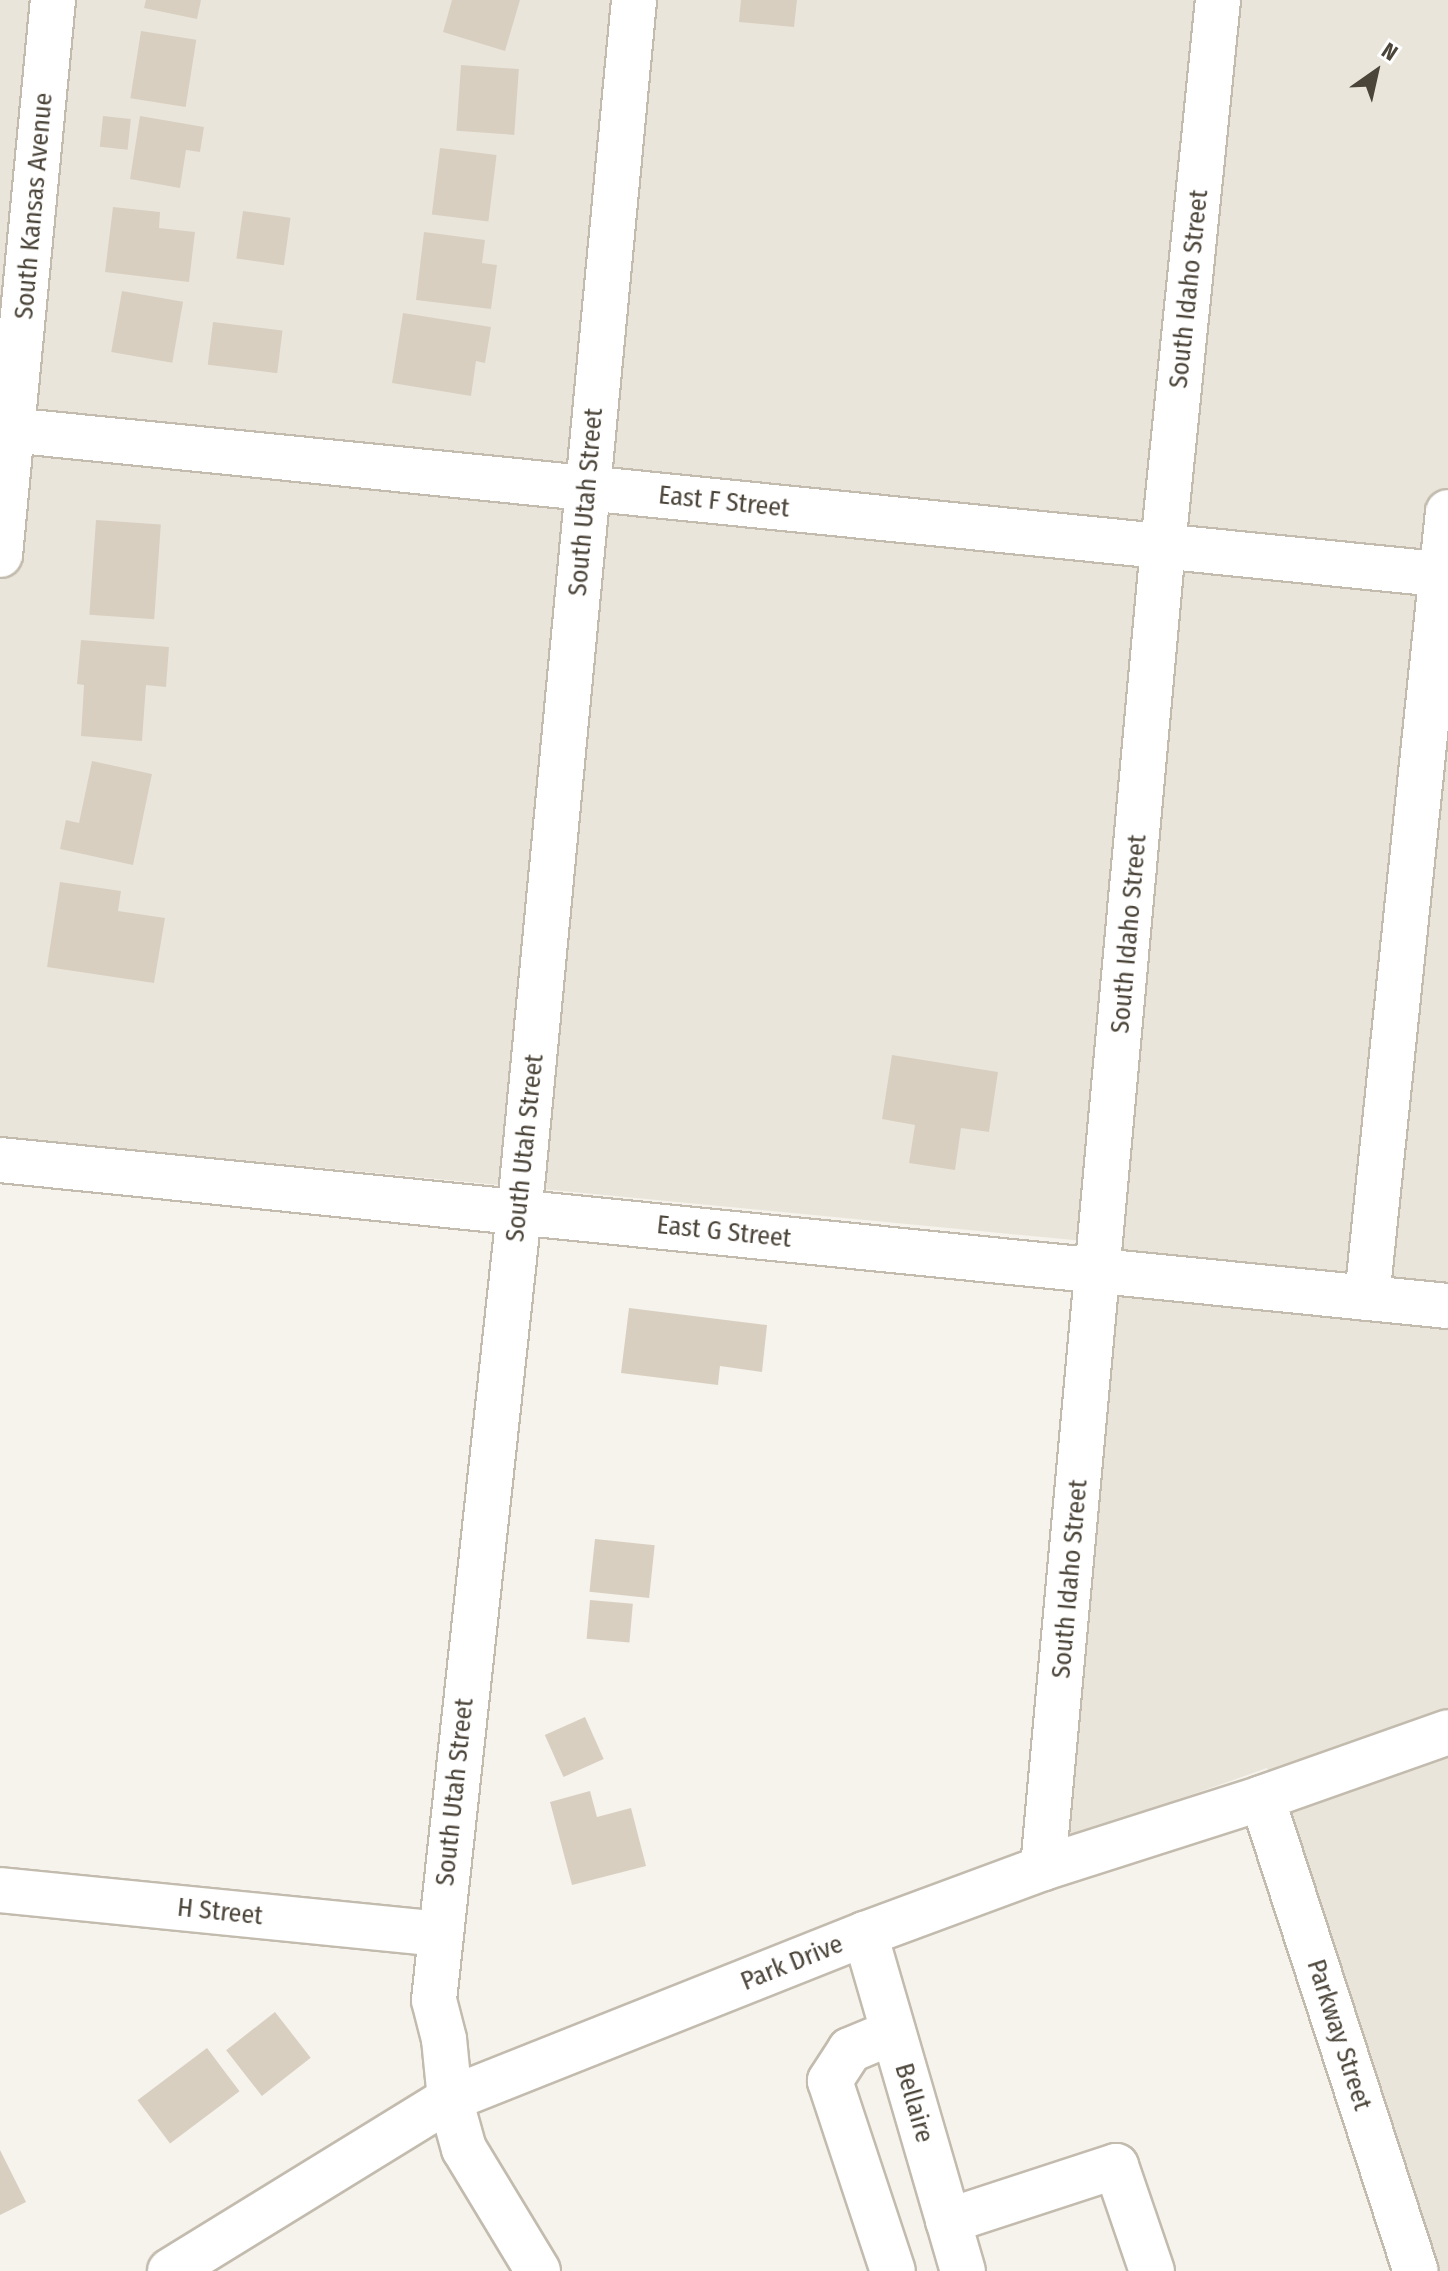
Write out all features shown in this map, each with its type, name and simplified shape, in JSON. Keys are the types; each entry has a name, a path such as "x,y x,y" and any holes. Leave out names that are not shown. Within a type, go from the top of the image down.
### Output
{"street":[{"name":"South Kansas Avenue","path":"0,555 7,430 53,0"},
{"name":"South Utah Street","path":"538,2271 464,2149 450,2099 444,2039 434,2000 519,1212 634,0"},
{"name":"South Idaho Street","path":"1043,1868 1163,546 1218,0"},
{"name":"East F Street","path":"7,430 1445,575"},
{"path":"1367,1298 1445,575 1448,512"},
{"name":"East G Street","path":"0,1160 1448,1306"},
{"name":"Park Drive","path":"170,2271 450,2099 865,1934 1043,1868 1262,1798 1448,1732"},
{"name":"Parkway Street","path":"1262,1798 1416,2271"},
{"name":"H Street","path":"0,1890 439,1934"},
{"name":"Bellaire","path":"865,1934 963,2271"},
{"path":"893,2032 850,2050 830,2081 893,2271"},
{"path":"948,2221 1116,2166 1152,2271"}],"shaded area":[{"path":"0,0 1448,0 1448,2271 1436,2271 1267,1768 1061,1841 1115,1244 0,1137"}],"building":[{"path":"146,0 201,0 197,19 144,8"},
{"path":"452,0 520,0 505,51 443,32"},
{"path":"741,0 797,0 794,27 739,22"},
{"path":"141,31 196,40 186,107 130,98"},
{"path":"461,65 519,69 514,135 456,131"},
{"path":"103,116 131,119 128,150 100,147"},
{"path":"140,116 204,127 200,152 186,150 180,188 130,179"},
{"path":"440,148 497,155 488,221 432,215"},
{"path":"113,207 160,212 159,228 195,232 189,282 105,272"},
{"path":"243,211 291,218 284,265 236,259"},
{"path":"424,232 485,240 482,263 497,265 491,309 416,300"},
{"path":"122,291 183,302 172,363 111,352"},
{"path":"403,313 491,327 485,363 476,361 471,396 392,383"},
{"path":"213,322 282,331 277,373 208,365"},
{"path":"96,520 161,525 154,619 89,615"},
{"path":"81,640 169,647 166,687 146,685 142,741 81,736 84,685 77,684"},
{"path":"92,761 152,774 133,865 60,849 66,820 79,823"},
{"path":"60,882 121,891 118,911 165,918 154,983 47,967"},
{"path":"892,1055 998,1072 989,1132 961,1128 955,1170 909,1163 915,1125 882,1119"},
{"path":"629,1308 767,1325 762,1372 720,1366 718,1385 621,1373"},
{"path":"595,1539 655,1545 649,1598 589,1592"},
{"path":"590,1600 633,1604 629,1643 587,1639"},
{"path":"585,1717 604,1759 564,1777 545,1735"},
{"path":"590,1791 597,1817 631,1808 646,1866 572,1885 550,1802"},
{"path":"275,2012 311,2058 262,2096 226,2050"},
{"path":"207,2048 239,2091 170,2143 138,2100"},
{"path":"0,2150 26,2202 0,2215"}]}
